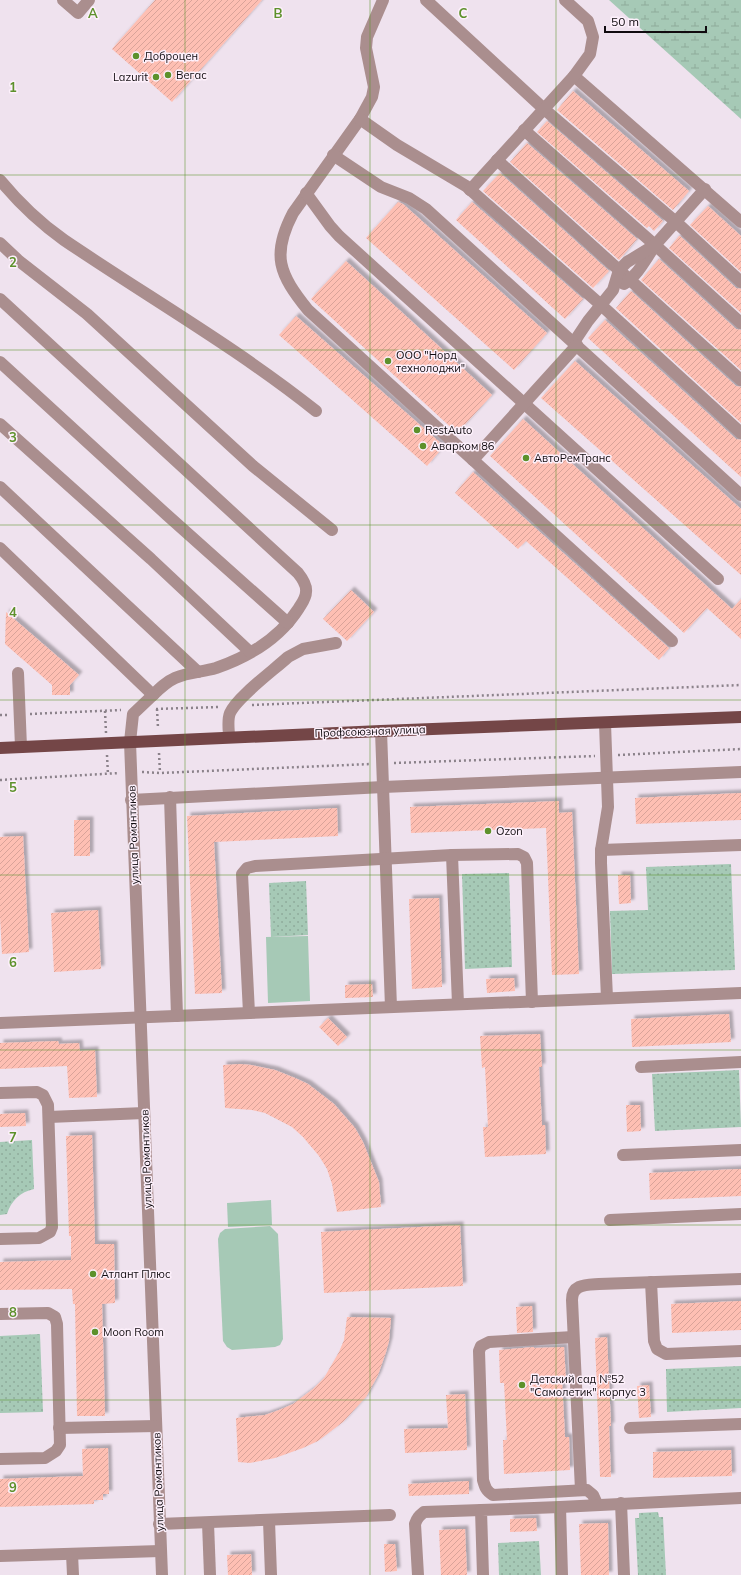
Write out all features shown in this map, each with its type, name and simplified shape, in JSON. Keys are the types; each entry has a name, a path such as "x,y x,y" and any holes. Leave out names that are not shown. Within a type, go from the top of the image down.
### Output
{"main road":[{"name":"Профсоюзная улица","path":"0,748 741,717"}],"street":[{"path":"63,0 78,13 89,0"},
{"path":"383,0 367,37 366,48 374,87 372,97 360,119 292,213 284,229 280,246 280,259 285,277 296,295 308,310 672,641"},
{"path":"426,0 544,109 676,222 741,282"},
{"path":"470,190 574,76 590,54 593,37 588,21 565,0"},
{"path":"574,76 741,222"},
{"path":"360,119 396,145 466,186 741,433"},
{"path":"524,130 741,323"},
{"path":"334,155 381,187 409,198 426,209 741,495"},
{"path":"497,160 741,380"},
{"path":"0,180 25,209 49,229 100,264 238,353 285,386 316,411"},
{"path":"473,460 524,404 575,344 600,305 613,290 630,280 639,271 655,245 705,189"},
{"path":"306,193 339,236 718,579"},
{"path":"0,243 19,261 87,314 253,466 332,530"},
{"path":"613,290 619,270 627,262 655,245"},
{"path":"0,299 298,572 305,585 306,592 304,600 275,637 264,645 230,662 215,668 174,678 166,683 136,710"},
{"path":"0,362 161,510 288,622"},
{"path":"0,424 151,559 250,652"},
{"path":"0,487 198,672"},
{"path":"0,548 153,694"},
{"path":"229,738 230,715 235,706 244,696 296,652 336,643"},
{"path":"18,673 21,747"},
{"name":"улица Романтиков","path":"136,710 132,718 130,742 131,800 141,1018 162,1575"},
{"path":"605,723 608,807 601,850 607,998"},
{"path":"381,731 391,1007"},
{"path":"131,800 383,787 607,779 741,772"},
{"path":"170,797 177,1016"},
{"path":"601,850 741,845"},
{"path":"249,1013 242,874 247,868 256,866 452,855 518,854 524,857 527,863 532,1002"},
{"path":"452,855 458,1004"},
{"path":"0,1023 741,993"},
{"path":"641,1066 741,1062"},
{"path":"0,1093 37,1092 43,1095 48,1104 52,1227 50,1232 39,1238 0,1239"},
{"path":"49,1117 144,1113"},
{"path":"623,1155 741,1150"},
{"path":"610,1220 741,1214"},
{"path":"581,1490 572,1293 577,1288 599,1284 741,1278"},
{"path":"651,1282 654,1341 657,1349 666,1354 741,1351"},
{"path":"0,1314 48,1313 55,1317 57,1324 60,1445 56,1452 45,1458 0,1459"},
{"path":"573,1337 488,1342 481,1346 479,1351 485,1487 488,1492 493,1495 581,1490 590,1492 597,1504"},
{"path":"630,1428 741,1424"},
{"path":"59,1428 156,1426"},
{"path":"418,1575 416,1519 424,1512 741,1498"},
{"path":"621,1503 624,1575"},
{"path":"560,1507 562,1575"},
{"path":"481,1510 483,1575"},
{"path":"159,1524 269,1521 390,1515"},
{"path":"269,1521 271,1575"},
{"path":"208,1523 210,1575"},
{"path":"0,1556 160,1551"},
{"path":"72,1554 73,1575"}],"path":[{"path":"0,715 741,685"}],"green space":[{"path":"609,0 741,0 741,119"},
{"path":"731,864 735,970 612,974 610,911 648,910 646,867"},
{"path":"509,873 512,967 465,969 462,874"},
{"path":"306,881 308,935 271,937 269,883"},
{"path":"308,936 310,1001 268,1003 266,937"},
{"path":"739,1070 741,1127 655,1131 652,1074"},
{"path":"32,1140 34,1189 20,1195 11,1205 7,1214 0,1215 0,1142"},
{"path":"271,1200 272,1225 228,1227 227,1203"},
{"path":"270,1226 278,1234 283,1339 280,1345 275,1347 232,1350 227,1347 223,1341 218,1239 220,1233 225,1229"},
{"path":"40,1334 43,1412 0,1413 0,1336"},
{"path":"741,1366 741,1408 667,1412 666,1369"},
{"path":"658,1512 659,1517 663,1517 666,1575 638,1575 635,1518 639,1518 639,1513"},
{"path":"539,1541 541,1575 499,1575 498,1543"}],"building":[{"name":"Вегас","path":"155,0 262,0 172,102 112,49"},
{"path":"573,91 689,191 673,210 557,110"},
{"path":"547,121 663,221 654,231 649,226 647,228 537,132"},
{"path":"527,143 637,239 619,260 510,162"},
{"path":"500,173 609,271 593,288 483,191"},
{"path":"398,202 403,204 547,333 514,370 366,238"},
{"path":"472,202 583,299 565,319 456,220"},
{"path":"708,206 741,236 741,272 690,225"},
{"path":"679,236 736,288 741,289 741,313 669,248"},
{"path":"659,259 736,329 741,330 741,370 641,280"},
{"path":"346,261 492,395 457,433 311,299"},
{"path":"631,291 736,386 741,387 741,423 616,308"},
{"path":"296,316 444,446 427,466 279,335"},
{"path":"605,320 736,439 741,440 741,477 588,338"},
{"path":"575,361 741,509 741,575 541,398"},
{"path":"523,419 732,609 741,599 741,639 707,608 684,633 490,456"},
{"path":"473,472 669,648 659,660 526,541 518,549 455,493"},
{"path":"351,590 374,612 347,641 323,619"},
{"path":"6,612 79,675 70,685 70,695 52,695 52,685 5,644"},
{"path":"741,793 741,820 636,824 635,798"},
{"path":"559,801 559,813 572,812 579,974 552,975 546,828 411,833 410,807"},
{"path":"337,808 338,836 214,842 222,993 195,994 187,816"},
{"path":"74,820 90,820 90,856 74,856"},
{"path":"23,836 29,952 2,954 0,917 0,837"},
{"path":"618,875 630,875 631,903 619,904"},
{"path":"439,898 442,987 412,989 409,899"},
{"path":"98,910 101,969 54,972 51,913"},
{"path":"514,978 515,991 487,993 486,979"},
{"path":"372,984 373,997 345,998 345,985"},
{"path":"729,1014 731,1042 632,1047 631,1019"},
{"path":"328,1018 347,1037 338,1046 319,1027"},
{"path":"540,1034 542,1067 539,1067 542,1125 545,1125 546,1154 485,1157 483,1127 488,1127 485,1067 482,1068 480,1036"},
{"path":"58,1041 59,1044 79,1043 80,1051 95,1050 97,1097 69,1098 67,1066 0,1069 0,1043"},
{"path":"240,1064 275,1070 295,1078 308,1084 334,1104 355,1128 363,1142 379,1182 381,1207 337,1212 332,1184 327,1169 319,1156 303,1137 292,1127 265,1113 252,1110 225,1108 223,1065"},
{"path":"626,1105 640,1105 641,1131 627,1132"},
{"path":"25,1113 26,1126 0,1127 0,1114"},
{"path":"92,1135 95,1244 114,1244 115,1303 102,1304 105,1416 77,1416 75,1304 73,1304 72,1289 0,1290 0,1262 71,1260 66,1136"},
{"path":"741,1169 741,1196 650,1200 649,1173"},
{"path":"460,1225 463,1286 324,1293 321,1232"},
{"path":"741,1301 741,1330 672,1333 671,1304"},
{"path":"532,1306 533,1332 517,1333 516,1307"},
{"path":"347,1317 391,1318 389,1341 386,1352 378,1375 366,1397 343,1422 318,1441 275,1458 250,1463 238,1462 236,1418 265,1415 279,1410 293,1404 313,1389 324,1378 339,1352 344,1340"},
{"path":"607,1337 611,1426 609,1426 611,1477 600,1477 595,1338"},
{"path":"534,1347 564,1347 566,1380 562,1380 565,1437 569,1437 570,1470 504,1474 503,1440 507,1440 504,1383 500,1383 499,1350"},
{"path":"649,1385 651,1417 639,1418 637,1386"},
{"path":"465,1394 467,1450 405,1453 404,1429 448,1428 446,1395"},
{"path":"108,1448 109,1494 103,1494 103,1500 94,1500 94,1504 0,1507 0,1479 83,1476 82,1449"},
{"path":"731,1450 732,1476 653,1478 653,1452"},
{"path":"469,1481 469,1494 409,1496 408,1484"},
{"path":"536,1518 537,1531 510,1532 510,1519"},
{"path":"608,1523 609,1575 581,1575 579,1524"},
{"path":"465,1529 467,1575 441,1575 439,1530"},
{"path":"384,1544 395,1544 397,1571 385,1572"},
{"path":"251,1554 252,1575 228,1575 227,1555"}],"place":[{"name":"Доброцен","path":"136,56"},
{"name":"Вегас","path":"168,75"},
{"name":"Lazurit","path":"156,77"},
{"name":"ООО \"Норд технолоджи\"","path":"388,361"},
{"name":"RestAuto","path":"417,430"},
{"name":"Аварком 86","path":"423,446"},
{"name":"АвтоРемТранс","path":"526,458"},
{"name":"Ozon","path":"488,831"},
{"name":"Атлант Плюс","path":"93,1274"},
{"name":"Moon Room","path":"95,1332"},
{"name":"Детский сад №52 \"Самолетик\" корпус 3","path":"522,1385"}]}
